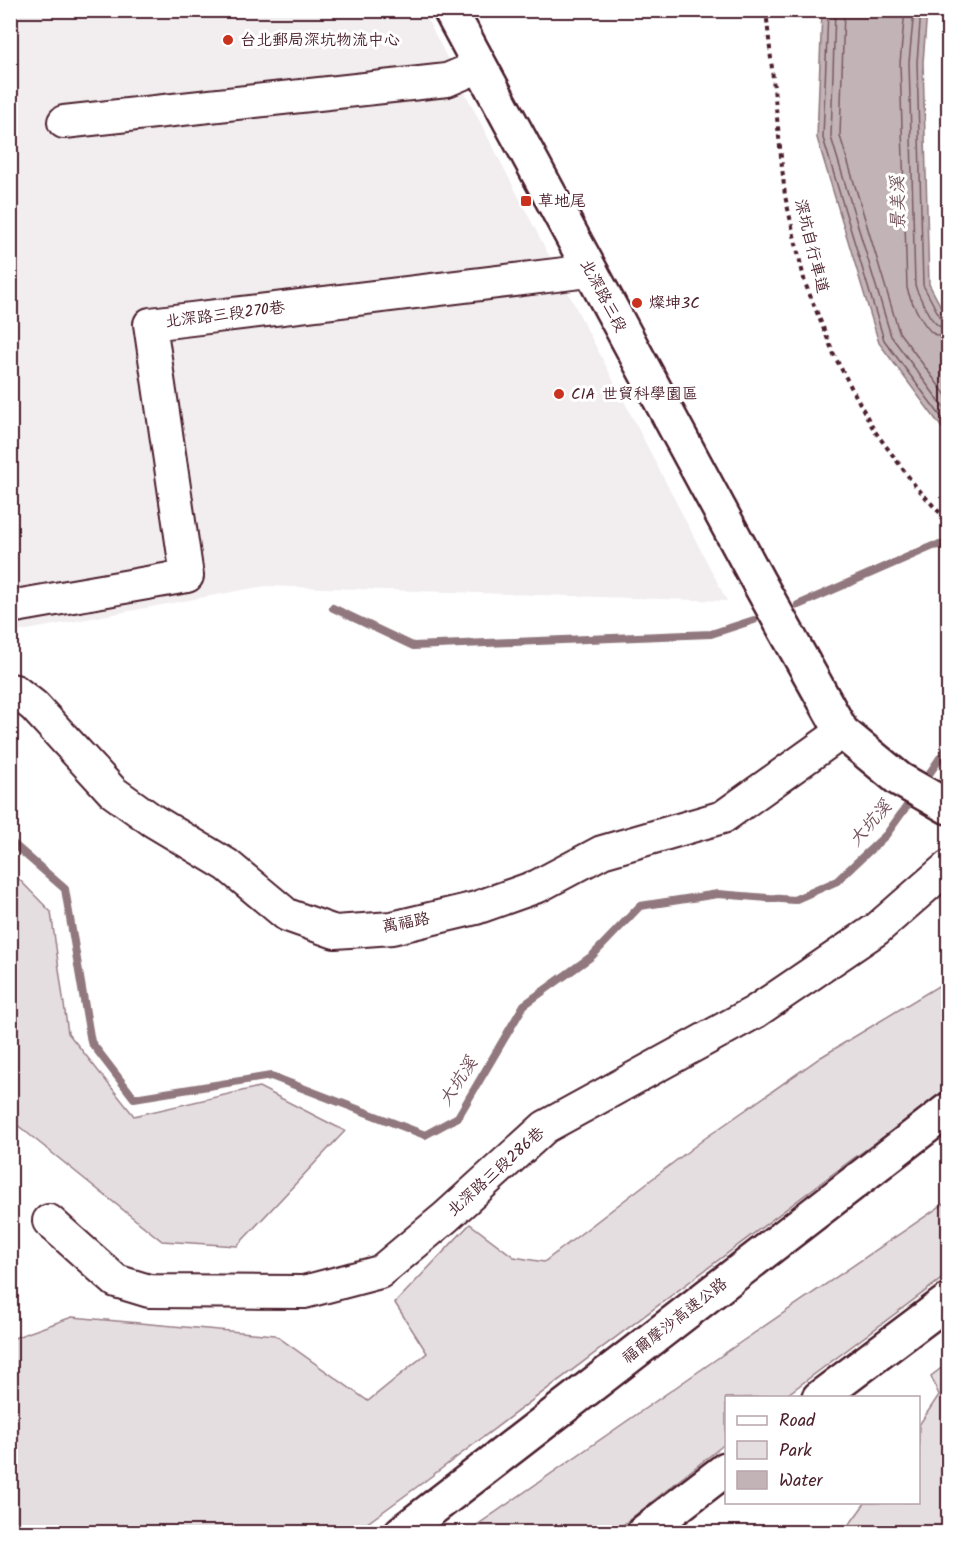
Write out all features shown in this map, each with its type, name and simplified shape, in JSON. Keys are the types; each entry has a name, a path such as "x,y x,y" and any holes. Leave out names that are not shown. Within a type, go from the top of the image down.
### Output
{"main road":[{"name":"北深路三段","path":"450,10 589,271 842,732"},
{"path":"842,732 899,780 948,807"},
{"name":"福爾摩沙高速公路","path":"402,1533 948,1110"},
{"path":"829,1390 948,1301"},
{"path":"644,1533 725,1470"}],"street":[{"path":"64,122 447,80 480,66"},
{"name":"北深路三段270巷","path":"10,607 187,576 150,324 589,271"},
{"name":"萬福路","path":"10,690 15,691 34,705 113,792 152,820 227,865 287,915 335,932 392,928 476,908 538,886 602,852 723,817 842,732"},
{"name":"北深路三段286巷","path":"49,1221 116,1281 149,1291 304,1292 380,1272 446,1217 545,1127 754,1012 877,929 948,867"}],"path":[{"name":"深坑自行車道","path":"766,10 785,196 805,283 835,357 874,430 914,484 948,519"}],"shaded area":[{"path":"11,11 423,11 727,601 265,586 11,633"}],"green space":[{"path":"11,871 51,912 68,1033 134,1116 259,1087 345,1131 237,1246 162,1241 11,1120"},
{"path":"948,980 948,1091 854,1158 355,1532 11,1532 11,1339 72,1317 275,1335 368,1401 427,1353 395,1303 470,1224 514,1257 544,1262 704,1139 821,1057"},
{"path":"948,1201 948,1274 785,1396 725,1396 725,1444 614,1532 467,1532"},
{"path":"948,1363 948,1532 844,1532 864,1504 920,1504 920,1424 939,1395 931,1376"}],"water":[{"name":"景美溪","path":"822,11 927,11 923,62 929,284 948,320 948,436 879,343 817,138"}],"waterway":[{"path":"798,605 933,546 948,544"},
{"path":"333,608 413,646 711,634 754,620"},
{"name":"大坑溪","path":"923,783 948,746"},
{"name":"大坑溪","path":"10,841 65,889 91,1042 134,1098 271,1076 425,1135 458,1117 524,1005 592,956 640,906 718,894 794,900 837,881 886,835 914,796"}],"place":[{"name":"台北郵局深坑物流中心","path":"228,40"},
{"name":"草地尾","path":"526,201"},
{"name":"燦坤3C","path":"637,303"},
{"name":"CIA 世貿科學園區","path":"559,394"}]}
